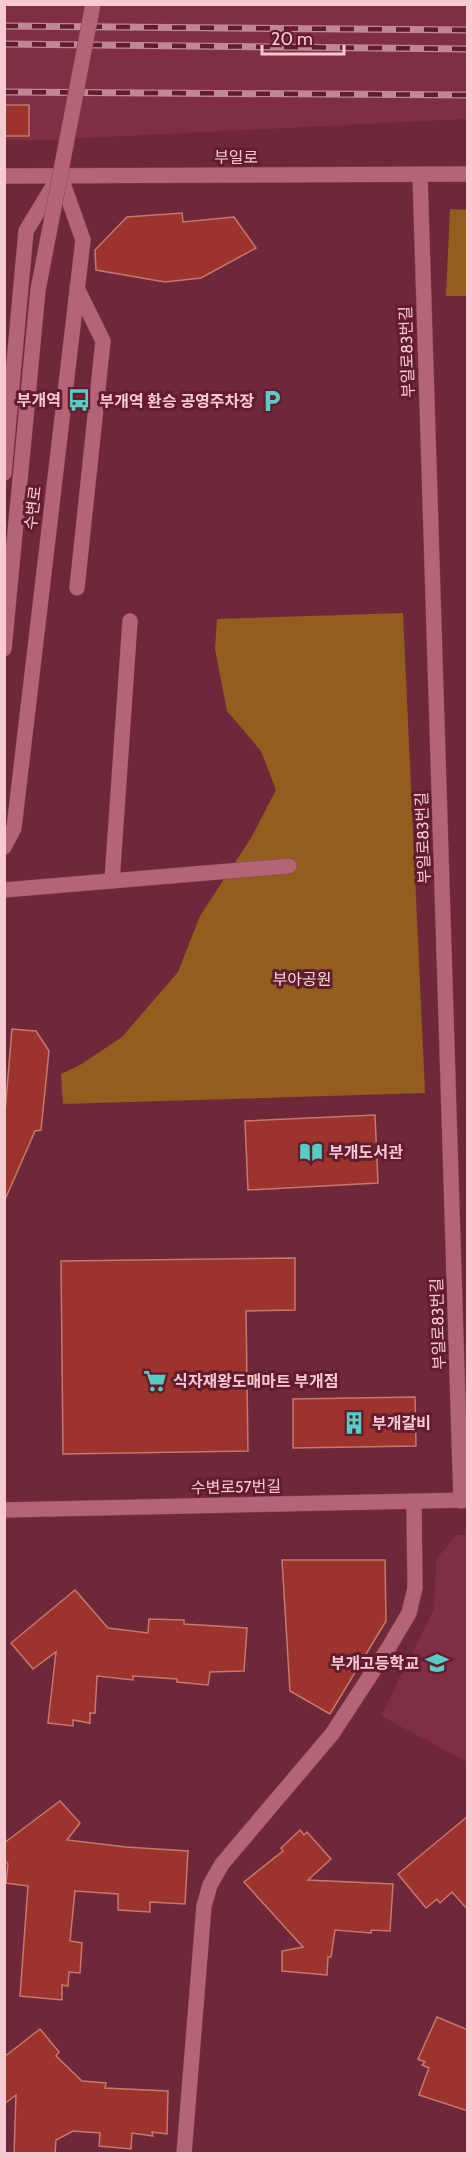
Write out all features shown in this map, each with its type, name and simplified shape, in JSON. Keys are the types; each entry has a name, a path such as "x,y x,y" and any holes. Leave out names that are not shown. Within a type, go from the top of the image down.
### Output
{"street":[{"name":"수변로","path":"4,649 38,290 93,4"},
{"name":"부일로","path":"4,176 468,174"},
{"name":"수변로","path":"4,847 14,828 83,240 60,175"},
{"name":"수변로","path":"4,473 26,231 60,175"},
{"name":"부일로83번길","path":"420,175 464,1501"},
{"path":"77,288 103,341 77,588"},
{"path":"112,881 130,621"},
{"path":"4,890 288,866"},
{"name":"수변로57번길","path":"4,1510 464,1501"},
{"path":"184,2154 204,1906 210,1885 222,1864 332,1734 409,1612 415,1588 414,1502"}],"shaded area":[{"path":"5,5 467,5 467,119 47,140 5,140"},
{"name":"부개고등학교","path":"456,1535 467,1535 467,1762 381,1716 434,1609 436,1560"}],"green space":[{"path":"450,209 467,210 467,296 446,296"},
{"name":"부아공원","path":"403,613 425,1093 63,1104 61,1074 80,1065 122,1037 178,972 200,916 251,838 276,790 261,751 227,711 215,649 217,619"}],"building":[{"path":"4,105 29,105 29,136 4,136"},
{"path":"182,213 183,222 234,217 256,248 201,278 165,282 96,270 95,250 127,217"},
{"path":"12,1029 36,1031 49,1051 41,1130 35,1131 4,1202 4,1124"},
{"name":"부개도서관","path":"375,1115 378,1183 248,1190 245,1121"},
{"name":"식자재왕도매마트 부개점","path":"295,1258 295,1310 246,1311 248,1451 63,1454 61,1261"},
{"name":"부개갈비","path":"415,1397 416,1446 293,1448 293,1399"},
{"path":"282,1560 385,1560 386,1621 330,1714 290,1691"},
{"path":"75,1590 108,1628 148,1633 149,1619 184,1620 184,1624 247,1628 244,1671 210,1672 208,1685 177,1682 177,1679 133,1676 133,1680 97,1676 95,1713 90,1713 90,1723 73,1720 73,1726 48,1723 56,1652 33,1669 11,1643"},
{"path":"60,1801 80,1823 67,1840 188,1851 185,1904 150,1902 150,1912 118,1910 118,1894 75,1891 70,1941 82,1943 80,1973 69,1972 68,1986 62,1985 62,2000 20,1996 28,1886 6,1883 8,1864 4,1860 4,1843"},
{"path":"468,1816 468,1910 452,1892 440,1903 437,1899 426,1908 398,1874"},
{"path":"300,1830 304,1835 307,1832 331,1859 308,1880 393,1884 390,1931 371,1930 371,1933 335,1930 331,1957 328,1957 327,1975 282,1971 282,1951 303,1947 244,1882 283,1851 281,1848"},
{"path":"437,2017 468,2030 468,2111 419,2095 429,2068 422,2065 425,2062 418,2059"},
{"path":"40,2029 59,2052 56,2056 82,2081 106,2083 105,2088 168,2091 167,2134 152,2132 153,2136 132,2133 131,2149 99,2146 100,2133 73,2131 56,2140 55,2154 14,2154 16,2095 4,2104 4,2057"}],"railway":[{"path":"4,26 468,30"},
{"path":"4,44 468,49"},
{"path":"4,92 468,95"}],"place":[{"name":"부개역","path":"79,400"},
{"name":"부개역 환승 공영주차장","path":"272,401"},
{"name":"부개도서관","path":"311,1152"},
{"name":"식자재왕도매마트 부개점","path":"155,1381"},
{"name":"부개갈비","path":"354,1423"},
{"name":"부개고등학교","path":"437,1663"}]}
